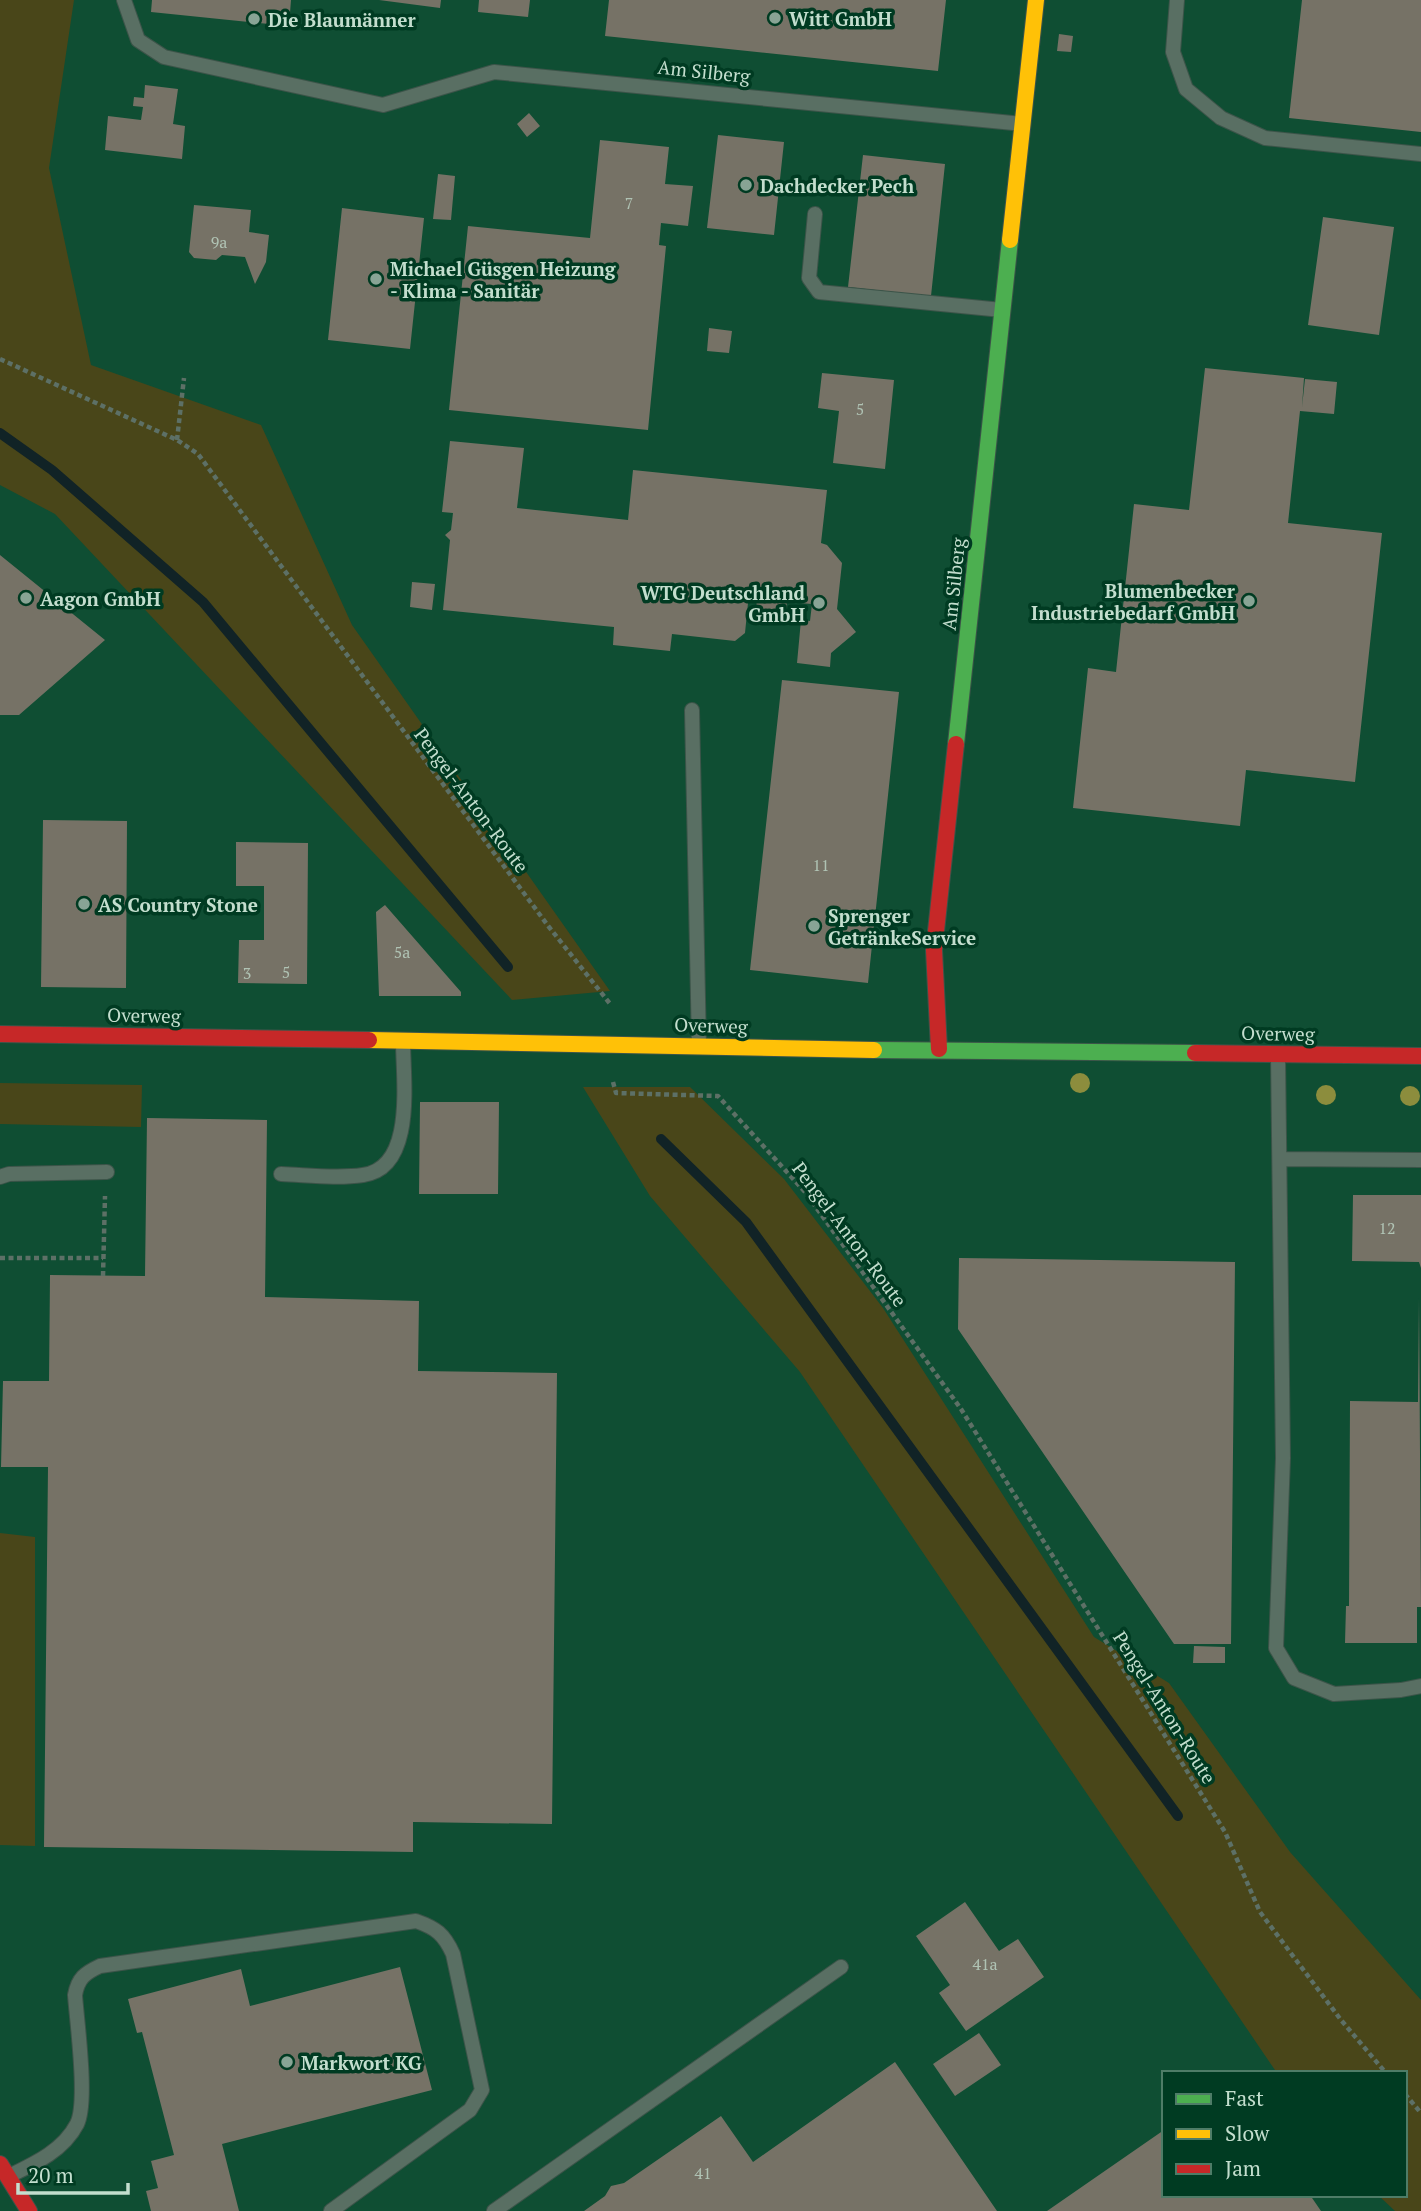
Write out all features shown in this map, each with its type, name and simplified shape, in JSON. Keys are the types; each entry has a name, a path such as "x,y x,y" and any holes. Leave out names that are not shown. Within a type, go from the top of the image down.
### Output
{"street":[{"name":"Am Silberg","path":"939,1049 933,950 1036,0"},
{"name":"Overweg","path":"0,1034 604,1043 699,1048 1421,1056"},
{"path":"4,2170 29,2211"}],"lane":[{"name":"Am Silberg","path":"124,0 138,40 164,57 383,105 494,72 1024,125"},
{"path":"1177,0 1173,52 1186,89 1222,118 1265,138 1421,154"},
{"path":"815,214 809,278 819,292 1004,311"},
{"path":"692,710 699,1048"},
{"path":"281,1174 365,1175 389,1163 404,1125 403,1040"},
{"path":"1278,1054 1283,1458 1276,1648 1294,1678 1334,1693 1401,1690 1421,1686"},
{"path":"1280,1159 1421,1160"},
{"path":"0,1177 9,1174 107,1172"},
{"path":"4,2170 43,2160 67,2138 78,2123 81,2096 75,1995 78,1982 86,1972 100,1966 415,1921 435,1927 446,1938 453,1954 482,2090 470,2110 331,2211"},
{"path":"494,2211 841,1966"}],"path":[{"name":"Pengel-Anton-Route","path":"0,359 177,440 198,454 549,927 612,1006 604,1043 616,1093 718,1096 805,1192 961,1409 1225,1832 1260,1912 1341,2020 1385,2071"},
{"path":"177,440 184,378"},
{"path":"103,1276 104,1230"},
{"path":"0,1258 103,1258"},
{"path":"1407,2096 1421,2113"}],"shaded area":[{"path":"0,0 1421,0 1421,2211 0,2211"},
{"path":"0,0 74,0 49,168 91,365 261,425 352,625 610,991 512,1000 55,514 0,485"},
{"path":"0,1083 142,1085 141,1127 0,1124"},
{"path":"583,1087 690,1087 784,1179 883,1308 1094,1637 1169,1683 1290,1852 1421,2000 1421,2211 1395,2211 1380,2197 1407,2197 1407,2071 1276,2071 800,1372 650,1196"},
{"path":"0,1533 35,1537 35,1846 0,1845"}],"building":[{"name":"Die Blaumänner","path":"152,0 291,0 289,26 151,12"},
{"path":"379,0 441,0 440,8"},
{"path":"479,0 530,0 528,17 478,12"},
{"name":"Witt GmbH","path":"609,0 946,0 938,71 605,36"},
{"path":"1302,0 1421,0 1421,132 1289,118"},
{"path":"1059,34 1073,36 1071,52 1057,51"},
{"path":"145,85 178,89 173,124 185,126 182,159 105,150 108,116 141,120 143,107 133,106 134,97 144,98"},
{"path":"529,113 540,126 527,137 517,124"},
{"name":"Dachdecker Pech","path":"718,135 784,142 774,235 707,228"},
{"path":"600,140 669,147 665,184 693,186 688,226 661,223 659,245 666,246 648,430 449,410 468,226 590,238"},
{"path":"863,155 945,164 931,296 848,287"},
{"path":"438,174 455,176 451,220 433,219"},
{"path":"194,205 251,210 249,232 269,235 266,262 255,284 245,257 222,255 216,260 194,258 189,252"},
{"name":"Michael Güsgen Heizung - Klima - Sanitär","path":"342,208 424,218 410,349 328,340"},
{"path":"1323,217 1394,227 1379,335 1308,325"},
{"path":"709,328 732,331 729,353 707,351"},
{"name":"Blumenbecker Industriebedarf GmbH","path":"1205,368 1304,378 1302,407 1305,379 1337,382 1334,414 1300,411 1288,523 1382,533 1355,782 1246,770 1240,826 1073,808 1088,668 1116,672 1134,504 1189,510"},
{"path":"822,373 894,380 885,469 833,463 839,411 818,408"},
{"path":"450,441 524,448 517,508 628,520 633,470 827,490 821,543 827,545 842,563 837,609 856,632 831,653 830,667 797,663 801,620 810,621 812,604 787,602 785,619 756,615 757,594 749,593 745,633 735,641 672,634 670,651 613,645 614,627 443,610 450,540 445,535 451,530 453,513 442,512"},
{"name":"Aagon GmbH","path":"0,555 105,640 19,715 0,715"},
{"path":"412,582 435,584 432,610 410,607"},
{"path":"782,680 899,692 868,983 750,970"},
{"name":"AS Country Stone","path":"43,820 127,821 126,988 41,987"},
{"path":"236,842 308,843 307,984 238,983 239,940 264,940 264,886 236,886"},
{"path":"385,905 461,992 461,996 379,996 376,912"},
{"path":"420,1102 499,1102 498,1194 419,1194"},
{"path":"147,1118 267,1120 265,1297 419,1301 418,1371 557,1373 552,1824 413,1822 413,1852 44,1847 48,1467 1,1467 3,1381 49,1381 50,1275 145,1276"},
{"path":"1353,1195 1421,1195 1421,1268 1419,1262 1352,1261"},
{"path":"959,1258 1235,1262 1231,1644 1174,1644 958,1329"},
{"path":"1419,1298 1421,1607 1417,1607 1417,1643 1345,1643 1346,1606 1349,1606 1350,1401 1418,1402"},
{"path":"1194,1646 1225,1647 1225,1663 1193,1663"},
{"path":"965,1902 999,1951 1018,1939 1044,1977 966,2031 939,1993 950,1985 916,1936"},
{"name":"Markwort KG","path":"400,1967 432,2090 222,2144 239,2211 151,2211 146,2191 158,2188 151,2161 174,2155 142,2032 137,2033 128,1999 241,1969 250,2006"},
{"path":"979,2033 1001,2065 955,2096 933,2064"},
{"path":"895,2062 997,2211 584,2211 605,2196 611,2186 624,2183 721,2116 753,2162"},
{"path":"1162,2131 1162,2197 1311,2197 1321,2211 1047,2211"}],"waterway":[{"path":"0,433 52,470 203,602 508,967"},
{"path":"661,1139 746,1222 1178,1816"}],"traffic: fast":[{"path":"956,744 1010,240"},
{"path":"874,1050 1195,1053"}],"traffic: slow":[{"path":"1010,240 1036,0"},
{"path":"369,1040 874,1050"}],"traffic: jam":[{"path":"939,1049 934,950 956,744"},
{"path":"0,1034 369,1040"},
{"path":"1195,1053 1421,1056"},
{"path":"0,2164 29,2211"}],"place":[{"name":"Witt GmbH","path":"775,18"},
{"name":"Die Blaumänner","path":"254,19"},
{"name":"Dachdecker Pech","path":"746,185"},
{"name":"Michael Güsgen Heizung - Klima - Sanitär","path":"376,279"},
{"name":"Aagon GmbH","path":"26,598"},
{"name":"Blumenbecker Industriebedarf GmbH","path":"1249,601"},
{"name":"WTG Deutschland GmbH","path":"819,603"},
{"name":"AS Country Stone","path":"84,904"},
{"name":"Sprenger GetränkeService","path":"814,926"},
{"name":"Markwort KG","path":"287,2062"}]}
